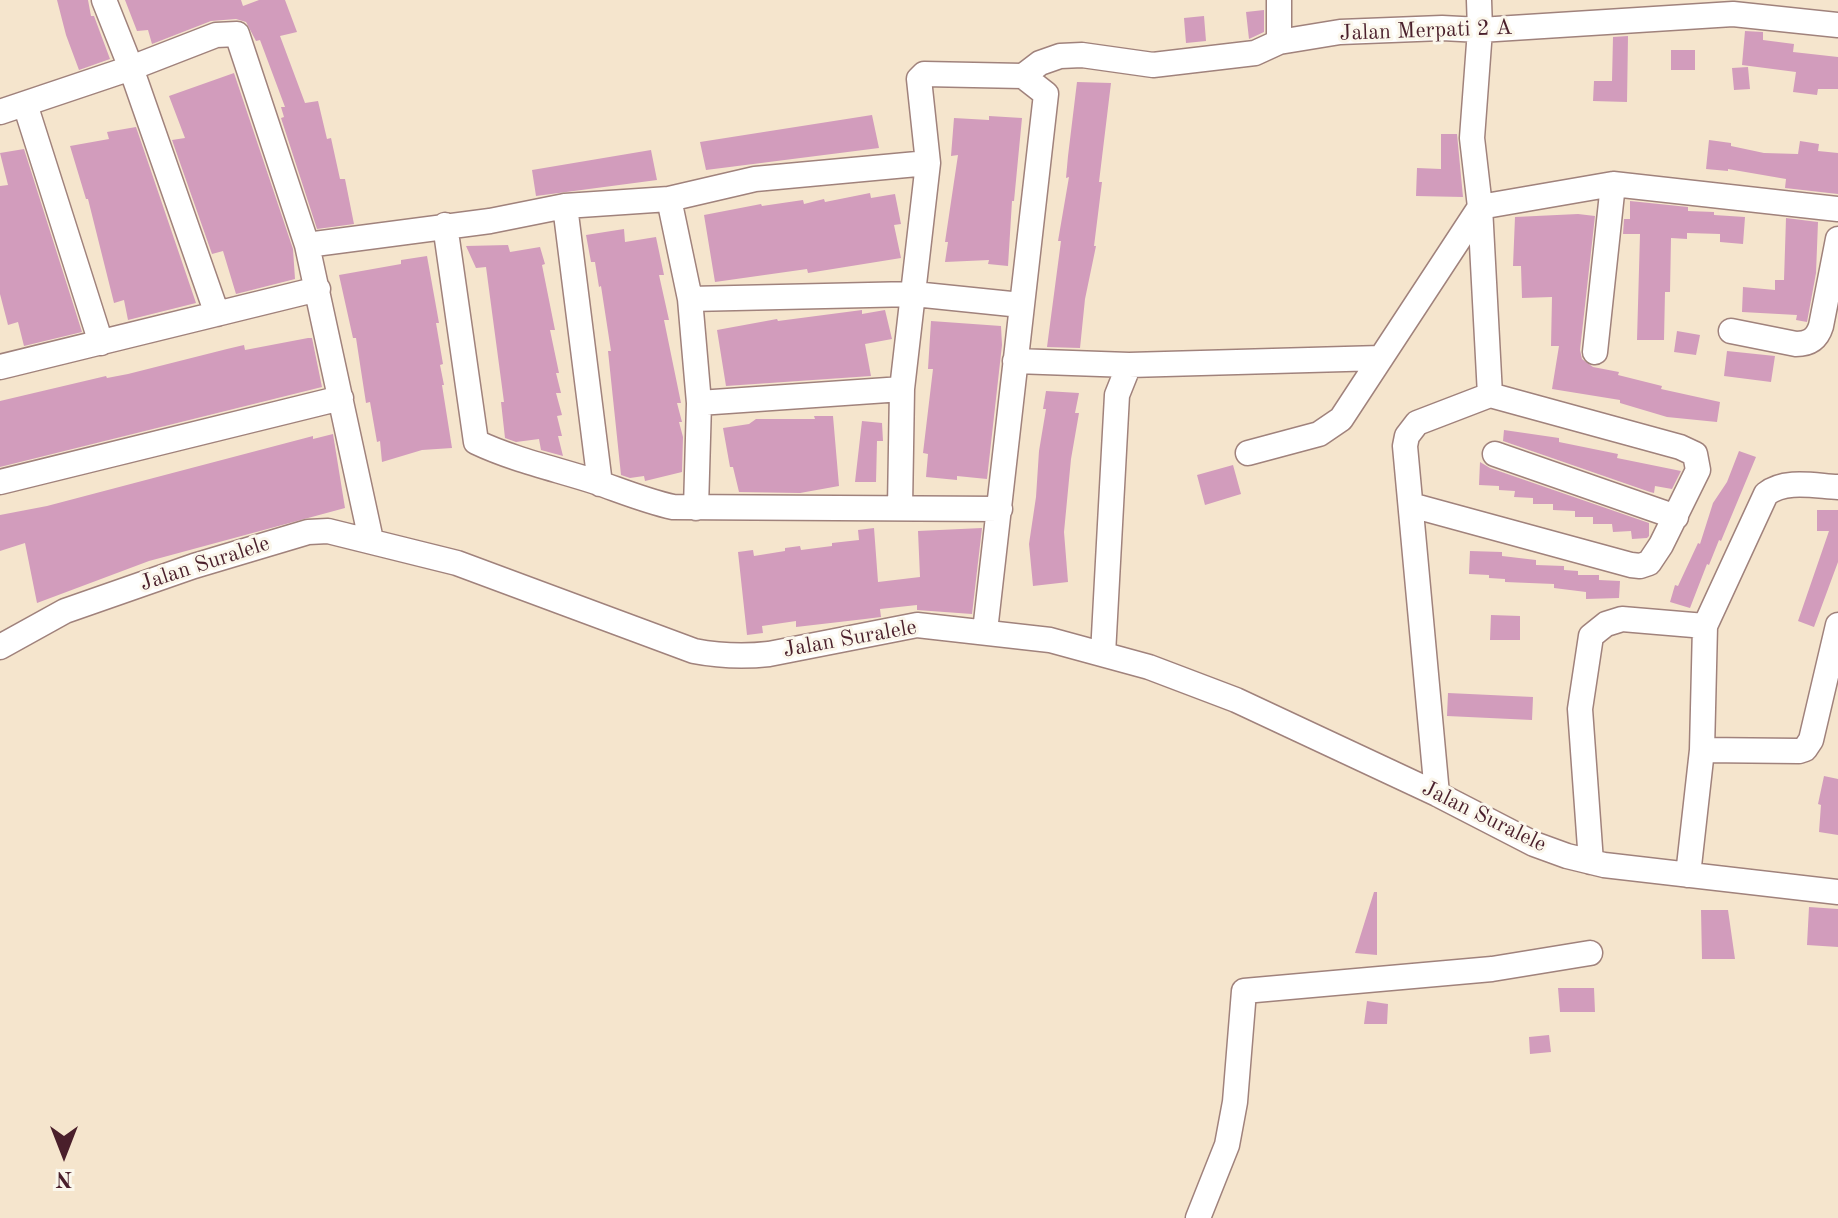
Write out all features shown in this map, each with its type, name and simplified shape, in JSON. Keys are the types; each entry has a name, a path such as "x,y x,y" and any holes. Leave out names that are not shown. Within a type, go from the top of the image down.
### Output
{"street":[{"path":"104,0 217,314"},
{"path":"1279,0 1279,42"},
{"path":"1479,0 1480,30 1472,138 1480,207 1490,395"},
{"name":"Jalan Merpati 2 A","path":"1023,76 1040,63 1060,56 1082,55 1153,65 1255,53 1279,42 1340,32 1442,28 1480,30 1733,14 1838,25"},
{"path":"0,112 131,68 216,35 237,34 307,245 371,540"},
{"path":"900,507 902,389 928,163 919,85 922,75 1023,76 1046,94 985,631"},
{"path":"25,104 101,343"},
{"path":"307,245 490,221 565,206 669,199 755,179 928,163"},
{"path":"1595,352 1613,184"},
{"path":"1248,453 1319,434 1341,419 1480,207 1613,184 1838,209"},
{"path":"669,199 690,299 699,403 696,508"},
{"path":"565,206 600,484"},
{"path":"445,225 476,442 500,453 644,501 696,508 1000,509"},
{"path":"1731,331 1796,344 1828,334 1838,239"},
{"path":"0,367 318,289"},
{"path":"690,299 914,294 1021,305"},
{"path":"1015,361 1129,365 1381,358"},
{"path":"1103,654 1117,395 1129,365"},
{"path":"699,403 902,389"},
{"path":"1411,505 1640,566 1649,563 1676,517 1698,470 1695,454 1680,447 1490,395 1417,423 1407,436 1405,459 1437,794"},
{"path":"0,482 341,398"},
{"path":"1495,454 1676,517"},
{"path":"1688,875 1702,750 1705,626 1766,494 1774,488 1788,486 1838,487"},
{"name":"Jalan Suralele","path":"0,647 65,611 194,566 308,532 344,533 457,563 694,651 716,655 744,657 769,654 917,625 1050,640 1149,667 1236,700 1437,794 1534,844 1591,862 1838,892"},
{"path":"1591,862 1580,709 1591,636 1606,624 1622,619 1705,626"},
{"path":"1702,750 1805,749 1811,740 1838,625"},
{"path":"1198,1218 1227,1145 1233,1116 1244,991 1492,969 1590,953"}],"building":[{"path":"57,0 88,0 91,16 94,16 110,59 79,70"},
{"path":"125,0 241,0 243,6 259,0 285,0 297,32 280,36 305,103 318,101 327,139 331,138 340,179 345,179 354,224 317,229 281,118 284,117 281,107 285,107 260,40 256,41 246,22 236,19 211,21 152,44 148,30 137,31"},
{"path":"1264,10 1264,32 1249,39 1246,12"},
{"path":"1204,16 1206,41 1186,43 1184,18"},
{"path":"1745,31 1763,32 1763,40 1794,44 1793,52 1838,57 1838,89 1818,89 1817,95 1793,92 1796,72 1742,65"},
{"path":"1628,36 1627,102 1593,101 1594,81 1612,81 1613,37"},
{"path":"1671,50 1695,50 1695,70 1671,70"},
{"path":"1748,67 1750,89 1734,90 1732,68"},
{"path":"234,73 293,249 295,279 236,294 223,251 212,254 172,140 185,138 169,96"},
{"path":"1077,82 1111,83 1099,182 1102,182 1096,246 1085,299 1080,348 1047,347 1061,241 1058,241 1069,177 1066,178"},
{"path":"872,115 879,148 706,170 700,142"},
{"path":"989,116 1022,118 1008,266 988,264 989,260 945,262 948,242 945,242 958,155 951,156 954,118 989,120"},
{"path":"136,127 196,303 128,320 124,300 114,303 88,199 70,146 109,139 107,132"},
{"path":"1441,134 1457,134 1463,197 1416,196 1417,168 1441,169"},
{"path":"1709,140 1764,153 1798,154 1800,141 1819,144 1818,151 1838,153 1838,194 1785,188 1786,179 1728,169 1706,169"},
{"path":"24,149 82,332 24,346 18,322 8,325 0,294 0,186 8,185 0,153"},
{"path":"651,150 657,180 536,196 532,170"},
{"path":"870,193 871,198 895,194 901,224 894,225 901,258 808,273 807,269 715,282 704,215 761,204 803,200 804,204 824,199 825,202"},
{"path":"1630,201 1745,217 1743,244 1720,242 1720,234 1687,233 1687,239 1671,238 1670,292 1665,292 1664,340 1637,340 1640,234 1623,234 1624,219 1630,219"},
{"path":"1595,216 1580,350 1582,359 1593,367 1619,372 1618,375 1662,386 1661,389 1720,402 1717,422 1667,417 1620,403 1620,400 1552,389 1559,346 1551,346 1552,297 1522,298 1521,266 1513,266 1515,217"},
{"path":"1786,218 1818,222 1816,273 1807,322 1796,320 1797,315 1742,312 1743,287 1775,290 1775,280 1784,280"},
{"path":"624,229 625,242 656,237 664,275 659,275 669,320 664,320 681,403 677,403 682,422 679,422 683,437 682,472 645,481 644,476 630,478 621,475 608,351 611,351 601,286 595,262 591,262 586,235"},
{"path":"508,245 510,252 540,247 545,264 542,265 555,330 550,330 561,393 556,393 562,415 557,416 563,456 541,450 539,439 516,442 505,438 501,402 504,402 486,267 476,268 466,246"},
{"path":"427,256 439,323 436,323 443,364 440,365 442,385 452,448 422,450 382,462 380,441 377,442 370,402 366,403 356,338 353,338 339,275"},
{"path":"862,310 862,314 885,310 892,339 865,344 871,376 726,386 717,330 777,319"},
{"path":"931,321 1001,326 1002,345 987,479 926,477 928,454 923,453 933,369 928,369"},
{"path":"1677,331 1700,335 1696,355 1674,352"},
{"path":"312,338 322,387 0,467 0,401 244,345 245,350"},
{"path":"1727,351 1775,356 1771,382 1724,376"},
{"path":"1046,391 1079,393 1064,532 1068,582 1033,586 1029,544"},
{"path":"814,416 833,416 839,486 800,493 739,492 733,467 730,467 723,428 749,424 756,419 815,419"},
{"path":"862,421 882,423 883,441 877,441 876,482 855,482"},
{"path":"1504,430 1559,438 1559,442 1618,454 1617,458 1681,471 1672,489 1655,486 1654,493 1503,441"},
{"path":"333,434 345,508 149,561 37,603 25,543 0,551 0,515 47,506 313,436 313,439"},
{"path":"1739,451 1756,457 1721,541 1707,564 1690,608 1670,602 1675,585 1678,586 1700,544 1713,503 1727,482"},
{"path":"1480,462 1649,523 1649,536 1632,539 1631,531 1613,532 1612,524 1593,524 1593,517 1575,517 1575,511 1553,510 1553,504 1533,504 1533,498 1514,497 1515,491 1479,485"},
{"path":"1233,465 1241,494 1205,505 1197,475"},
{"path":"1817,510 1838,510 1838,562 1814,627 1798,621 1829,531 1817,531"},
{"path":"874,528 878,582 920,577 918,531 982,528 972,614 917,610 917,605 880,609 881,617 796,627 796,621 762,626 763,633 747,635 738,552 753,550 754,556 800,546 801,550 832,546 832,543 859,540 858,530"},
{"path":"1470,551 1502,552 1502,556 1536,560 1536,565 1564,566 1564,570 1578,571 1578,575 1599,575 1599,580 1620,581 1619,598 1586,599 1586,592 1554,588 1554,584 1505,582 1505,579 1489,578 1489,575 1469,574"},
{"path":"1491,615 1520,616 1520,640 1490,640"},
{"path":"1448,693 1533,697 1532,720 1447,716"},
{"path":"1824,776 1838,779 1838,835 1819,832 1821,805 1818,804"},
{"path":"1374,892 1377,892 1377,955 1355,953"},
{"path":"1809,907 1838,909 1838,947 1807,945"},
{"path":"1701,910 1728,910 1735,959 1702,959"},
{"path":"1558,988 1594,988 1595,1012 1560,1012"},
{"path":"1367,1001 1388,1004 1387,1024 1364,1024"},
{"path":"1549,1035 1551,1052 1530,1054 1529,1037"}]}
